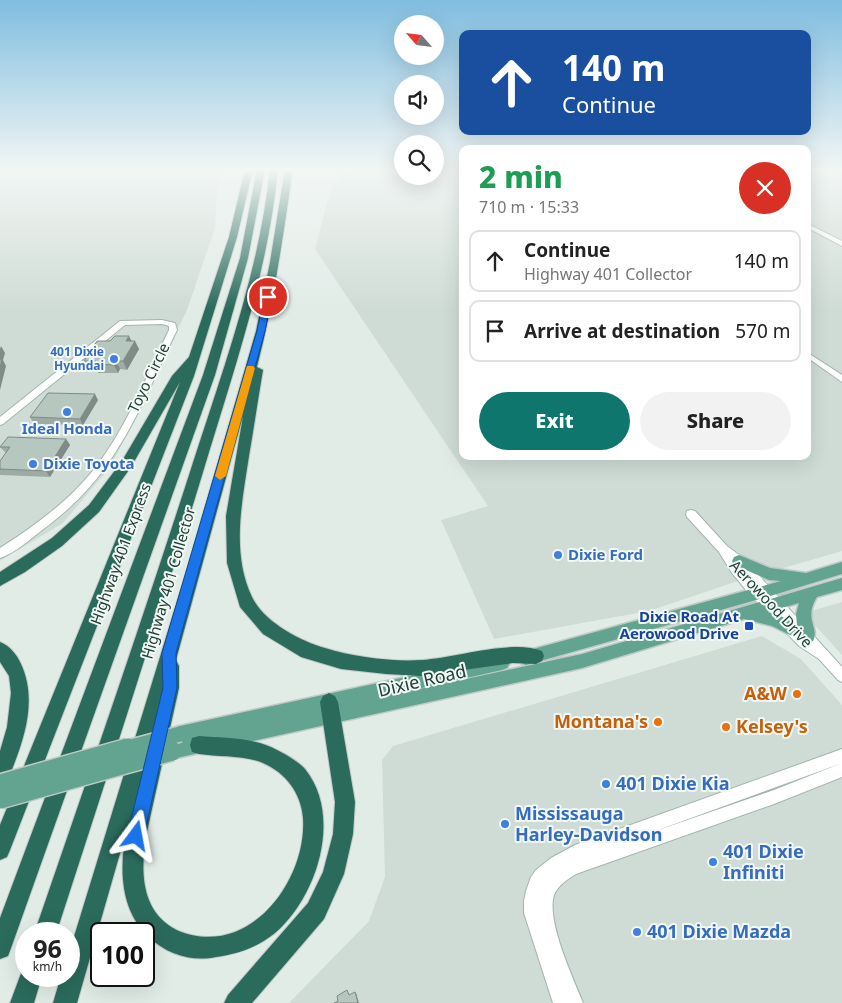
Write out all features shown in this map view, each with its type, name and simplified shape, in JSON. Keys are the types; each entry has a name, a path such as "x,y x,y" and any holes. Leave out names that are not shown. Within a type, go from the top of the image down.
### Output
{"highway":[{"path":"0,850 188,376 233,237 238,216"},
{"name":"Highway 401 Express","path":"0,948 209,375 244,258 252,216"},
{"path":"49,922 166,571 226,377 259,262 266,216"},
{"name":"Highway 401 Collector","path":"65,1003 169,653 261,331 282,216"},
{"path":"261,331 254,398 233,516 234,563 246,602 269,629 300,648 341,661 421,668 513,655 536,656"},
{"path":"0,580 50,548 76,528 93,509 142,440 177,375 193,358"},
{"path":"0,650 12,662 20,681 16,733 0,775"},
{"path":"169,653 170,688 136,836 134,884 144,914 160,933 184,946 222,948 241,941 263,929 290,902 309,866 314,845 314,821 307,790 295,774 279,760 259,752 199,745"},
{"path":"236,1003 316,911 333,874 343,834 345,802 330,710"},
{"path":"22,1003 27,987"}],"main road":[{"path":"739,561 769,574 810,577"},
{"name":"Dixie Road","path":"0,799 172,751 536,656 842,568"},
{"name":"Dixie Road","path":"0,784 180,734 330,710 582,661 842,584"},
{"path":"808,636 801,615 803,606 812,593"},
{"path":"741,614 762,616 792,629"}],"street":[{"path":"811,228 842,244"},
{"name":"Toyo Circle","path":"0,422 123,323 162,322 172,325 173,330 112,452 72,499 47,522 0,554"},
{"path":"811,357 842,380"},
{"name":"Aerowood Drive","path":"691,514 723,549 739,561 762,592"},
{"name":"Aerowood Drive","path":"723,549 731,564 808,636 822,656 842,676"},
{"name":"Aerowood Drive","path":"774,605 808,647 822,656"},
{"path":"562,1003 532,913 531,898 534,887 545,870 575,853 842,756"},
{"path":"574,1003 545,923 545,900 550,885 556,878 572,868 774,797 842,770"}],"shaded area":[{"path":"0,216 216,216 215,228 187,310 111,466 63,523 0,561"},
{"path":"324,216 459,216 459,460 811,460 811,216 842,216 842,551 735,582 649,611 494,639 441,520 488,506 315,249"},
{"path":"842,602 842,655 804,613"},
{"path":"762,636 801,659 842,705 842,1003 289,1003 369,921 385,877 382,760 393,746"}],"building":[{"path":"115,336 129,336 126,341 135,341 123,361 116,361 114,365 94,364 96,361 84,361 97,341 110,341"},
{"name":"Ideal Honda","path":"48,393 95,394 80,419 30,417"},
{"name":"Dixie Toyota","path":"8,437 66,439 46,471 0,469 0,461 10,447 0,447"},
{"path":"347,990 349,995 355,992 358,1003 334,1003 338,1001 337,996"}],"slow traffic":[{"path":"220,476 250,368"}],"place":[{"name":"401 Dixie Hyundai","path":"114,359"},
{"name":"Ideal Honda","path":"67,412"},
{"name":"Dixie Toyota","path":"33,464"},
{"name":"Dixie Ford","path":"558,555"},
{"name":"Dixie Road At Aerowood Drive","path":"749,626"},
{"name":"A&W","path":"797,694"},
{"name":"Montana's","path":"658,722"},
{"name":"Kelsey's","path":"726,727"},
{"name":"401 Dixie Kia","path":"606,784"},
{"name":"Mississauga Harley-Davidson","path":"505,824"},
{"name":"401 Dixie Infiniti","path":"713,862"},
{"name":"401 Dixie Mazda","path":"637,932"}],"route":[{"path":"136,836 170,688 169,653 195,569 261,331 268,297"}]}
